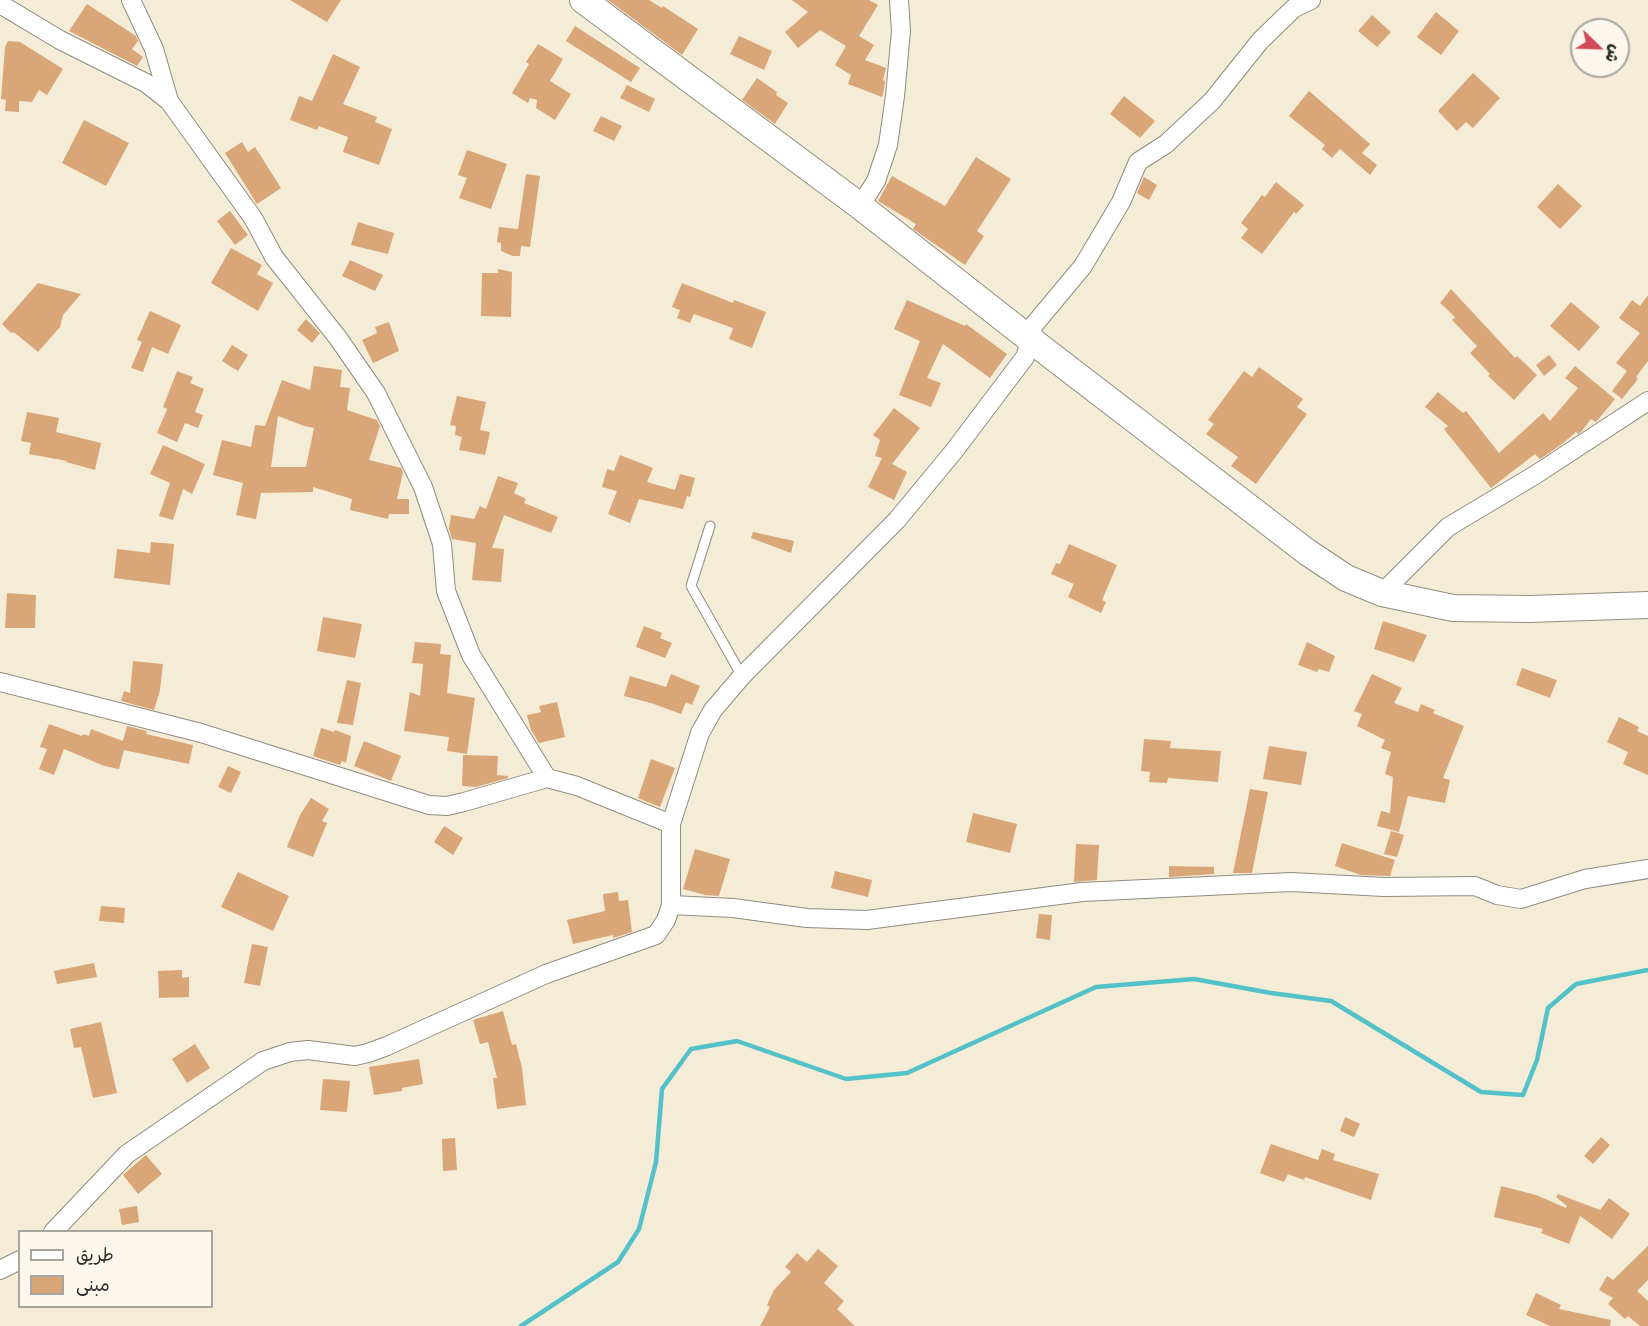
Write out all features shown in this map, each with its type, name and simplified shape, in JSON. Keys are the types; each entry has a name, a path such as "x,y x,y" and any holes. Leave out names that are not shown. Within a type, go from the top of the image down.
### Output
{"main road":[{"path":"583,0 860,206 1307,552 1346,578 1382,593 1453,608 1530,609 1648,605"}],"street":[{"path":"131,0 154,49 169,101"},
{"path":"860,206 876,181 888,145 901,31 899,0"},
{"path":"55,1230 127,1154 263,1061 290,1052 308,1050 355,1056 387,1047 546,974 656,935 666,920 671,905 671,824 700,733 713,710 742,676 897,520 954,451 1025,357 1033,326 1039,316 1083,266 1121,202 1138,162 1166,144 1212,101 1260,41 1294,8 1311,0"},
{"path":"0,4 60,40 146,83 169,101 253,218 274,257 338,338 376,393 423,487 442,544 446,591 471,655 547,778"},
{"path":"1382,593 1448,527 1648,401"},
{"path":"0,682 201,733 429,805 447,806 547,778 577,786 671,824"},
{"path":"671,905 733,908 807,918 867,920 1082,892 1291,882 1384,887 1475,886 1497,895 1521,899 1585,879 1648,869"},
{"path":"0,1270 18,1261"}],"lane":[{"path":"710,526 691,586 742,676"}],"building":[{"path":"290,0 341,0 327,22"},
{"path":"608,0 649,0 662,8 663,6 698,29 682,55"},
{"path":"792,0 869,0 878,5 859,36 874,45 865,60 886,68 882,97 848,84 851,75 835,65 846,46 820,30 798,48 785,32 808,12"},
{"path":"87,4 136,36 138,41 132,49 143,57 137,66 69,31"},
{"path":"1436,12 1459,31 1441,55 1417,37"},
{"path":"1372,15 1391,32 1377,47 1358,31"},
{"path":"575,26 640,68 631,82 566,41"},
{"path":"739,36 772,51 764,70 730,54"},
{"path":"8,41 20,42 63,69 47,95 39,90 32,102 19,101 19,112 5,111 6,100 1,99 5,47"},
{"path":"538,44 563,59 550,81 571,94 555,120 536,108 537,100 530,98 528,103 512,93 529,64 526,62"},
{"path":"333,54 360,67 343,104 377,117 375,122 392,129 379,165 343,152 348,137 319,126 317,130 290,120 299,96 312,101"},
{"path":"1473,73 1500,98 1473,128 1466,122 1457,131 1438,111"},
{"path":"757,78 788,103 775,124 742,100"},
{"path":"627,85 655,99 649,112 620,98"},
{"path":"1309,91 1370,144 1362,153 1377,165 1370,175 1340,149 1332,158 1322,149 1325,145 1289,116"},
{"path":"1124,96 1155,121 1140,138 1110,114"},
{"path":"601,116 622,126 614,141 593,131"},
{"path":"84,120 129,143 106,186 62,163"},
{"path":"242,142 248,152 255,147 281,188 257,204 225,153"},
{"path":"467,150 507,164 491,209 459,198 467,178 458,175"},
{"path":"976,157 1011,179 977,231 984,236 965,265 913,229 916,224 878,201 892,176 945,206"},
{"path":"526,174 540,176 530,247 521,246 520,256 513,256 501,251 501,243 497,242 499,227 518,229"},
{"path":"1144,177 1157,185 1149,200 1137,193"},
{"path":"1276,182 1304,205 1296,214 1294,212 1262,254 1241,238 1248,229 1241,223 1262,195 1265,197"},
{"path":"1558,184 1582,206 1560,229 1537,207"},
{"path":"230,211 248,235 235,245 217,221"},
{"path":"358,222 394,233 388,254 351,245"},
{"path":"231,248 262,265 257,274 273,283 258,311 211,283"},
{"path":"350,260 383,275 375,291 342,276"},
{"path":"498,269 512,272 511,317 481,316 482,273 498,273"},
{"path":"38,283 81,294 63,315 60,327 38,352 2,324"},
{"path":"682,283 733,303 734,300 766,312 752,348 729,339 733,328 694,314 690,323 677,318 680,310 672,307"},
{"path":"1451,289 1515,358 1517,356 1537,375 1514,400 1488,376 1490,374 1470,353 1477,346 1452,320 1455,317 1440,303"},
{"path":"1648,295 1648,361 1636,377 1638,379 1622,399 1612,391 1627,371 1616,363 1640,333 1619,318 1632,300 1640,306"},
{"path":"907,300 965,326 966,324 1007,354 990,378 943,344 927,378 941,383 931,407 899,395 920,341 894,329"},
{"path":"1571,302 1600,327 1579,351 1550,326"},
{"path":"150,311 181,325 168,354 152,347 143,372 131,368 142,342 137,340"},
{"path":"306,319 320,333 312,343 297,330"},
{"path":"389,322 399,351 373,363 362,340 377,333 375,327"},
{"path":"232,345 248,355 238,371 222,361"},
{"path":"1549,355 1557,365 1544,376 1536,365"},
{"path":"314,366 342,370 340,387 350,388 347,410 377,420 380,426 369,460 401,468 403,472 397,499 409,499 409,514 389,514 388,519 350,510 352,499 313,487 313,492 261,493 256,519 236,515 243,483 213,475 222,440 251,447 255,425 265,426 282,380 310,390","holes":["278,416 314,428 306,467 271,467"]},
{"path":"1575,366 1615,399 1596,422 1591,419 1581,432 1578,434 1576,432 1540,459 1535,454 1491,488 1444,429 1448,426 1425,407 1438,392 1463,413 1466,411 1499,453 1543,413 1550,421 1578,388 1565,378"},
{"path":"1259,367 1303,399 1297,407 1307,414 1256,484 1231,466 1238,457 1206,434 1214,424 1208,420 1244,371 1252,377"},
{"path":"177,371 193,377 190,383 204,389 195,412 203,415 198,428 185,423 177,442 157,433 167,409 163,407"},
{"path":"457,396 486,402 480,430 490,432 485,455 459,450 462,437 455,435 456,426 450,425"},
{"path":"894,408 920,428 892,464 907,472 894,500 868,487 882,458 875,456 880,440 873,435"},
{"path":"27,412 59,418 56,432 101,443 95,470 67,461 29,454 31,443 21,441"},
{"path":"163,445 205,464 192,494 183,489 173,520 159,516 170,483 150,474"},
{"path":"620,455 653,468 647,482 675,490 680,474 695,478 690,497 687,496 683,509 639,499 630,523 608,514 617,491 602,487 607,469 614,471"},
{"path":"498,476 518,483 514,493 526,499 524,503 558,517 551,533 504,515 492,548 504,549 501,582 472,580 476,543 452,539 449,529 451,515 474,519 480,506 486,509"},
{"path":"753,532 794,541 791,553 751,538"},
{"path":"151,542 174,544 170,585 114,578 117,549 150,553"},
{"path":"1069,544 1117,565 1102,600 1106,602 1101,613 1068,597 1074,584 1051,574 1056,563 1060,564"},
{"path":"7,593 36,595 35,628 5,628"},
{"path":"323,617 362,624 355,658 317,651"},
{"path":"1383,621 1427,635 1414,662 1374,649"},
{"path":"644,626 662,633 660,638 672,643 665,658 636,647"},
{"path":"415,642 441,644 440,654 451,655 447,693 475,698 467,754 447,751 449,737 404,731 410,692 420,696 423,664 412,663"},
{"path":"1307,642 1335,656 1329,672 1319,669 1317,672 1298,665"},
{"path":"133,661 163,664 160,690 154,710 121,701 124,691 130,693"},
{"path":"1522,668 1557,680 1550,698 1516,685"},
{"path":"671,674 700,686 692,705 686,702 681,714 624,696 630,676 666,687"},
{"path":"1372,674 1402,688 1394,703 1418,712 1421,704 1435,710 1433,713 1464,726 1443,778 1450,780 1445,803 1408,796 1399,832 1377,826 1381,811 1390,813 1393,777 1385,774 1391,752 1381,748 1385,740 1357,726 1362,714 1354,711"},
{"path":"347,680 361,683 353,725 337,723"},
{"path":"557,702 565,737 539,743 531,730 527,715 541,712 539,706"},
{"path":"1619,717 1639,727 1637,731 1648,736 1648,775 1623,764 1628,752 1607,742"},
{"path":"49,724 82,736 83,734 89,736 91,729 123,741 127,726 147,731 146,734 193,745 189,764 124,750 119,769 104,766 64,749 54,775 39,769 47,749 40,747"},
{"path":"321,728 351,736 346,763 342,761 340,765 313,756"},
{"path":"1144,739 1171,741 1170,748 1221,751 1218,782 1168,778 1167,783 1149,782 1150,772 1141,771"},
{"path":"364,741 401,756 391,781 354,766"},
{"path":"1269,746 1307,752 1301,785 1263,779"},
{"path":"463,755 498,756 497,775 508,776 508,778 476,787 462,786"},
{"path":"651,759 675,768 660,807 638,798"},
{"path":"228,766 241,772 231,793 218,787"},
{"path":"1250,789 1268,792 1252,873 1233,873"},
{"path":"311,798 329,809 322,821 327,823 313,857 287,847 300,815"},
{"path":"973,813 1017,824 1010,853 966,842"},
{"path":"444,826 463,838 453,855 434,842"},
{"path":"1391,831 1404,835 1397,857 1384,854"},
{"path":"1342,843 1395,860 1390,876 1361,875 1335,866"},
{"path":"1076,844 1099,845 1097,880 1074,882"},
{"path":"695,849 730,859 719,896 683,889"},
{"path":"1169,866 1214,867 1214,874 1169,877"},
{"path":"835,871 872,880 868,897 831,888"},
{"path":"238,872 289,896 273,931 221,907"},
{"path":"618,892 619,901 628,900 632,932 613,938 613,935 573,944 567,920 605,911 603,894"},
{"path":"101,906 125,908 124,923 99,921"},
{"path":"1039,914 1052,915 1050,940 1036,938"},
{"path":"252,944 268,947 260,986 244,983"},
{"path":"94,963 97,977 57,984 54,971"},
{"path":"182,970 182,978 189,977 189,997 159,998 158,971"},
{"path":"503,1011 512,1045 516,1044 522,1068 526,1105 497,1109 493,1078 497,1078 488,1042 480,1044 473,1020"},
{"path":"101,1022 117,1093 93,1098 81,1047 74,1048 70,1029"},
{"path":"195,1044 210,1068 187,1083 172,1059"},
{"path":"419,1059 423,1084 402,1088 402,1091 374,1095 369,1067"},
{"path":"323,1079 350,1081 347,1112 320,1110"},
{"path":"1345,1117 1360,1124 1354,1137 1340,1131"},
{"path":"1601,1137 1610,1145 1593,1164 1584,1156"},
{"path":"455,1138 457,1170 443,1171 442,1139"},
{"path":"1271,1144 1318,1160 1322,1149 1335,1154 1333,1160 1379,1174 1371,1200 1305,1177 1304,1180 1288,1174 1284,1182 1260,1173"},
{"path":"146,1155 162,1174 138,1194 123,1175"},
{"path":"1501,1186 1536,1195 1566,1208 1567,1206 1556,1197 1558,1194 1600,1210 1609,1198 1630,1214 1612,1239 1580,1216 1569,1244 1541,1233 1543,1229 1494,1217"},
{"path":"137,1206 139,1222 122,1225 119,1209"},
{"path":"1648,1246 1648,1280 1637,1291 1648,1301 1648,1326 1640,1326 1628,1316 1625,1319 1608,1304 1613,1298 1599,1290 1607,1276 1613,1280"},
{"path":"818,1249 838,1266 824,1283 844,1301 837,1309 855,1326 760,1326 770,1307 767,1305 774,1290 791,1272 785,1267 797,1253 807,1262"},
{"path":"1536,1293 1561,1305 1559,1309 1611,1320 1610,1326 1550,1326 1526,1315"}],"waterway":[{"path":"521,1326 618,1262 639,1229 656,1162 662,1089 691,1049 737,1041 846,1079 907,1073 1096,987 1194,979 1331,1001 1481,1092 1523,1095 1537,1060 1548,1008 1576,984 1648,970"}]}
